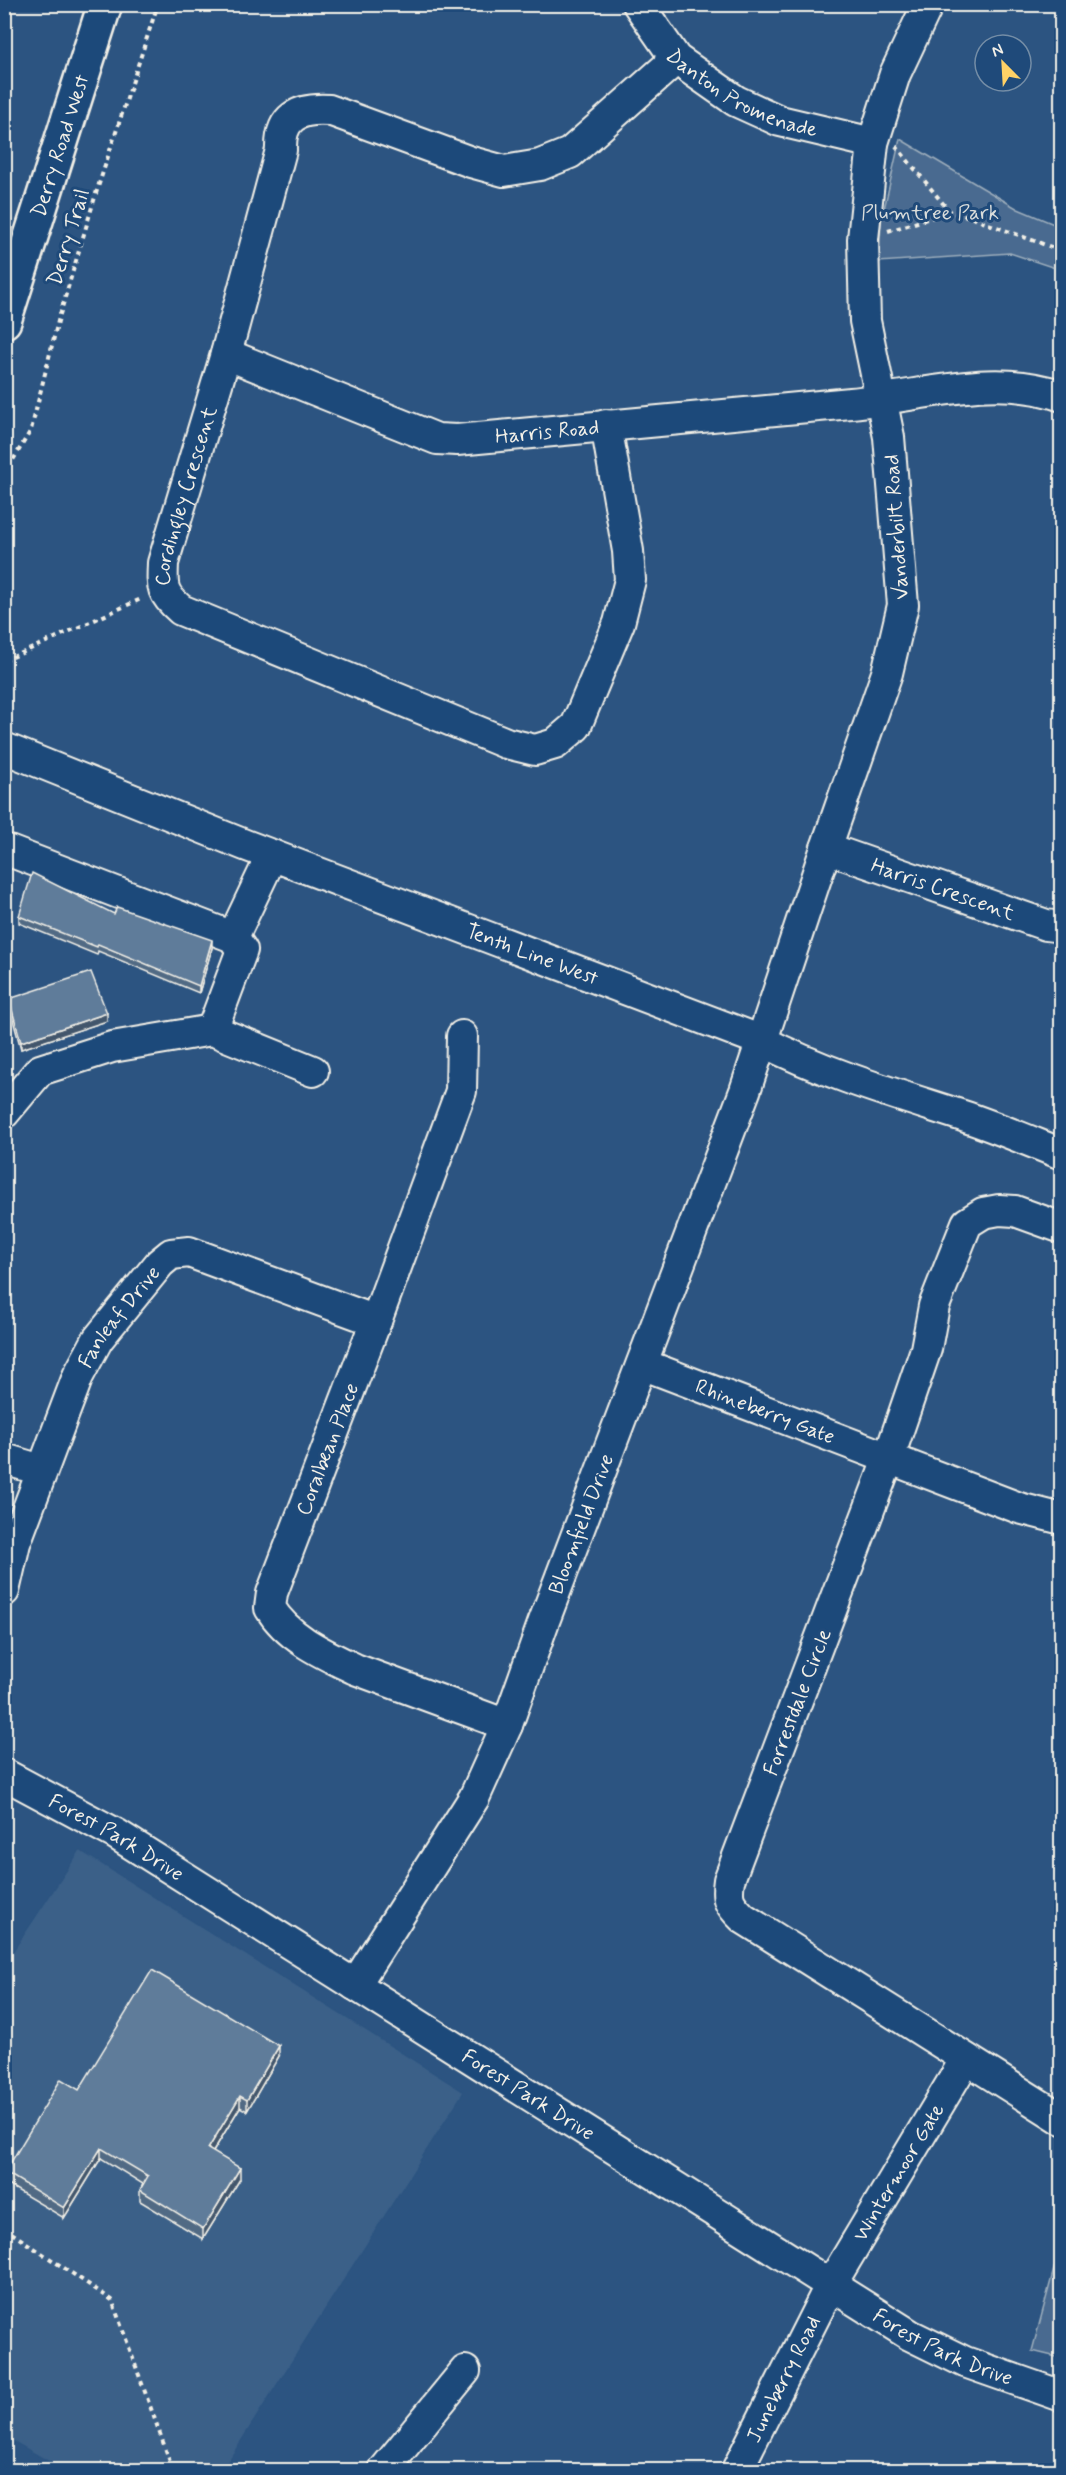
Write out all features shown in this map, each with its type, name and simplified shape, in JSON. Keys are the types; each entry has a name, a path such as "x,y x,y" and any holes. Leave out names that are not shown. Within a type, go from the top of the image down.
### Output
{"main road":[{"name":"Derry Road West","path":"4,321 105,4"}],"street":[{"name":"Danton Promenade","path":"638,4 676,59 736,101 780,121 875,134"},
{"name":"Vanderbilt Road","path":"762,1041 887,674 903,605 889,436 865,321 863,239 875,134 895,74 928,4"},
{"name":"Cordingley Crescent","path":"606,425 628,551 630,580 620,623 576,726 555,744 534,750 506,743 181,610 171,602 162,589 163,562 226,354 281,150 281,134 295,115 309,109 329,110 471,162 504,171 540,165 570,153 676,59"},
{"name":"Harris Road","path":"226,354 437,439 457,440 883,400"},
{"path":"883,400 989,384 1040,388 1062,396"},
{"name":"Tenth Line West","path":"4,748 272,855 762,1041 797,1059 881,1091 965,1117 1062,1154"},
{"name":"Harris Crescent","path":"826,848 1046,925 1062,927"},
{"path":"4,849 233,937 242,950 212,1030"},
{"path":"233,937 272,855"},
{"path":"4,1113 40,1070 112,1047 212,1030 313,1071"},
{"name":"Coralbean Place","path":"462,1036 461,1091 272,1593 270,1608 288,1631 333,1659 507,1725"},
{"name":"Bloomfield Drive","path":"355,1985 474,1798 507,1725 762,1041"},
{"name":"Forrestdale Circle","path":"1062,1228 1015,1211 999,1210 983,1214 967,1223 934,1306 926,1348 890,1457 729,1880 727,1896 732,1906 743,1918 1062,2119"},
{"name":"Fanleaf Drive","path":"4,1591 15,1543 78,1376 98,1339 160,1263 171,1254 189,1252 376,1321"},
{"name":"Rhineberry Gate","path":"642,1364 1019,1508 1062,1519"},
{"path":"4,1459 41,1470"},
{"name":"Forest Park Drive","path":"4,1774 116,1834 699,2199 830,2286 945,2353 995,2374 1062,2396"},
{"name":"Wintermoor Gate","path":"830,2286 966,2059"},
{"name":"Juneberry Road","path":"736,2470 830,2286"},
{"path":"384,2470 465,2371"}],"path":[{"name":"Derry Trail","path":"4,475 32,430 65,298 98,187 158,4"},
{"path":"875,134 913,164 950,212 1062,251"},
{"path":"863,239 950,212"},
{"path":"4,662 162,589"},
{"path":"4,2106 11,2109 4,2121"},
{"path":"4,2228 112,2300 173,2470"}],"shaded area":[{"path":"80,1851 463,2092 222,2470 65,2470 5,2436 5,1964"}],"green space":[{"name":"Plumtree Park","path":"900,139 1018,209 1061,227 1061,270 1010,253 879,262 881,222"},
{"path":"1061,2243 1061,2358 1032,2351"}],"building":[{"path":"32,873 114,914 117,907 212,940 199,986 98,944 97,947 19,916"},
{"path":"91,972 107,1013 21,1042 9,999"},
{"path":"152,1970 279,2046 247,2100 240,2096 208,2149 240,2168 203,2229 140,2190 148,2176 101,2148 64,2208 5,2172 61,2079 79,2090"}]}
